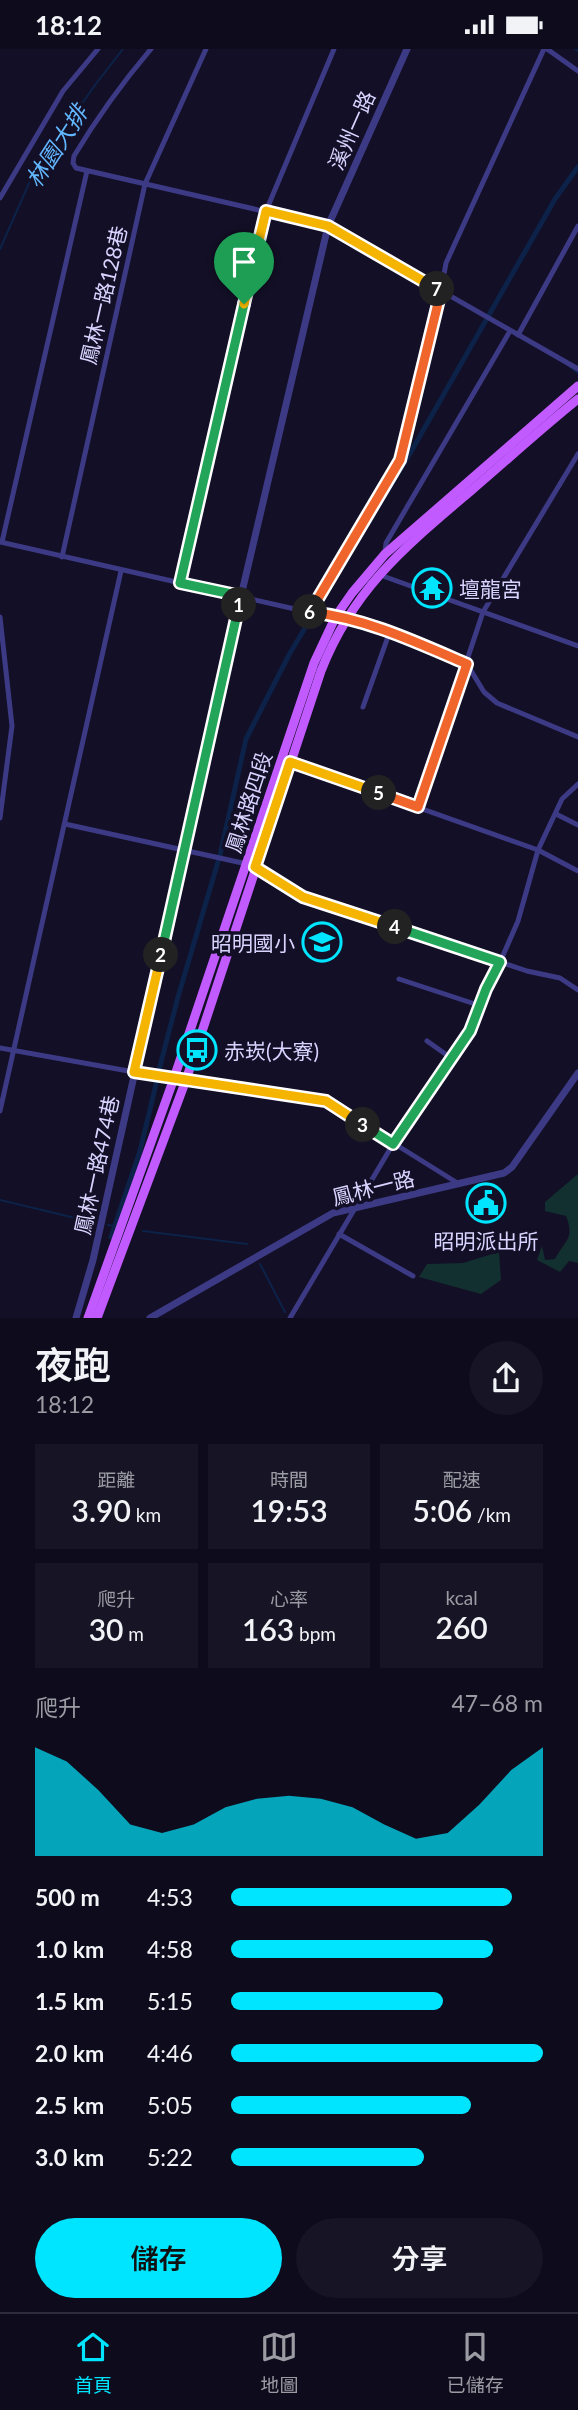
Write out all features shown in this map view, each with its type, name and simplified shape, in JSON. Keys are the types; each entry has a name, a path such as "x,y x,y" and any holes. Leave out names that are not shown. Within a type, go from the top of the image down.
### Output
{"main road":[{"name":"鳳林路四段","path":"97,1318 186,1080 314,663 341,618 352,593 385,554 578,386"},
{"name":"鳳林路四段","path":"341,618 414,540 578,399"},
{"name":"鳳林路四段","path":"88,1318 251,866"}],"street":[{"path":"0,198 63,91 98,49"},
{"path":"151,49 116,90 74,156 73,163 76,168 328,226 578,369"},
{"name":"鳳林一路128巷","path":"62,557 145,184 206,49"},
{"path":"180,583 266,211 334,49"},
{"name":"溪州一路","path":"328,226 407,49"},
{"path":"310,612 400,460 446,263 545,49 578,71"},
{"name":"鳳林一路128巷","path":"87,171 1,542 121,571 341,618 390,631 467,664"},
{"path":"184,851 328,226"},
{"path":"518,335 578,226"},
{"path":"388,566 386,543 510,331"},
{"path":"418,807 482,612 578,454"},
{"path":"0,1111 121,571"},
{"path":"379,575 578,646"},
{"path":"0,617 12,726 0,818"},
{"path":"363,707 390,631"},
{"path":"467,664 484,692 497,703 578,737"},
{"path":"285,760 538,850 578,871"},
{"path":"290,1318 393,1144 470,1031 486,989 518,921 538,850 562,799 578,784"},
{"path":"556,814 578,825"},
{"path":"65,824 251,866 303,897 500,962 560,978 578,990"},
{"name":"鳳林一路474巷","path":"76,1318 93,1260 184,851"},
{"path":"399,979 481,1006"},
{"path":"427,1041 452,1058"},
{"path":"0,1048 134,1072 175,1076 186,1080 326,1101 459,1184"},
{"name":"鳳林一路","path":"150,1318 333,1213 496,1176 512,1167 578,1073"},
{"path":"339,1234 414,1276"}],"green space":[{"path":"578,1174 578,1263 569,1261 560,1272 537,1260 542,1246 545,1260 555,1259 569,1235 566,1216 545,1211 545,1202"},
{"path":"499,1252 501,1280 481,1294 419,1277 427,1264 463,1263"}],"waterway":[{"name":"林園大排","path":"0,249 34,172 123,49"},
{"path":"159,1070 220,855 246,739 290,653 412,450 555,199 578,167"},
{"path":"570,367 578,373"},
{"path":"111,1237 140,1151 157,1080"},
{"path":"0,1200 92,1222"},
{"path":"108,1225 114,1226"},
{"path":"143,1231 247,1244"},
{"path":"260,1264 285,1312"}],"place":[{"name":"壇龍宮","path":"432,588"},
{"name":"昭明國小","path":"322,942"},
{"name":"赤崁(大寮)","path":"197,1050"},
{"name":"昭明派出所","path":"486,1203"}],"route":[{"path":"266,211 328,226 441,291 400,460 308,612 336,616 390,631 467,664 418,807 290,762 255,867 303,897 500,962 470,1031 393,1144 326,1101 175,1076 134,1072 241,596 180,583 244,304 266,211"}]}
